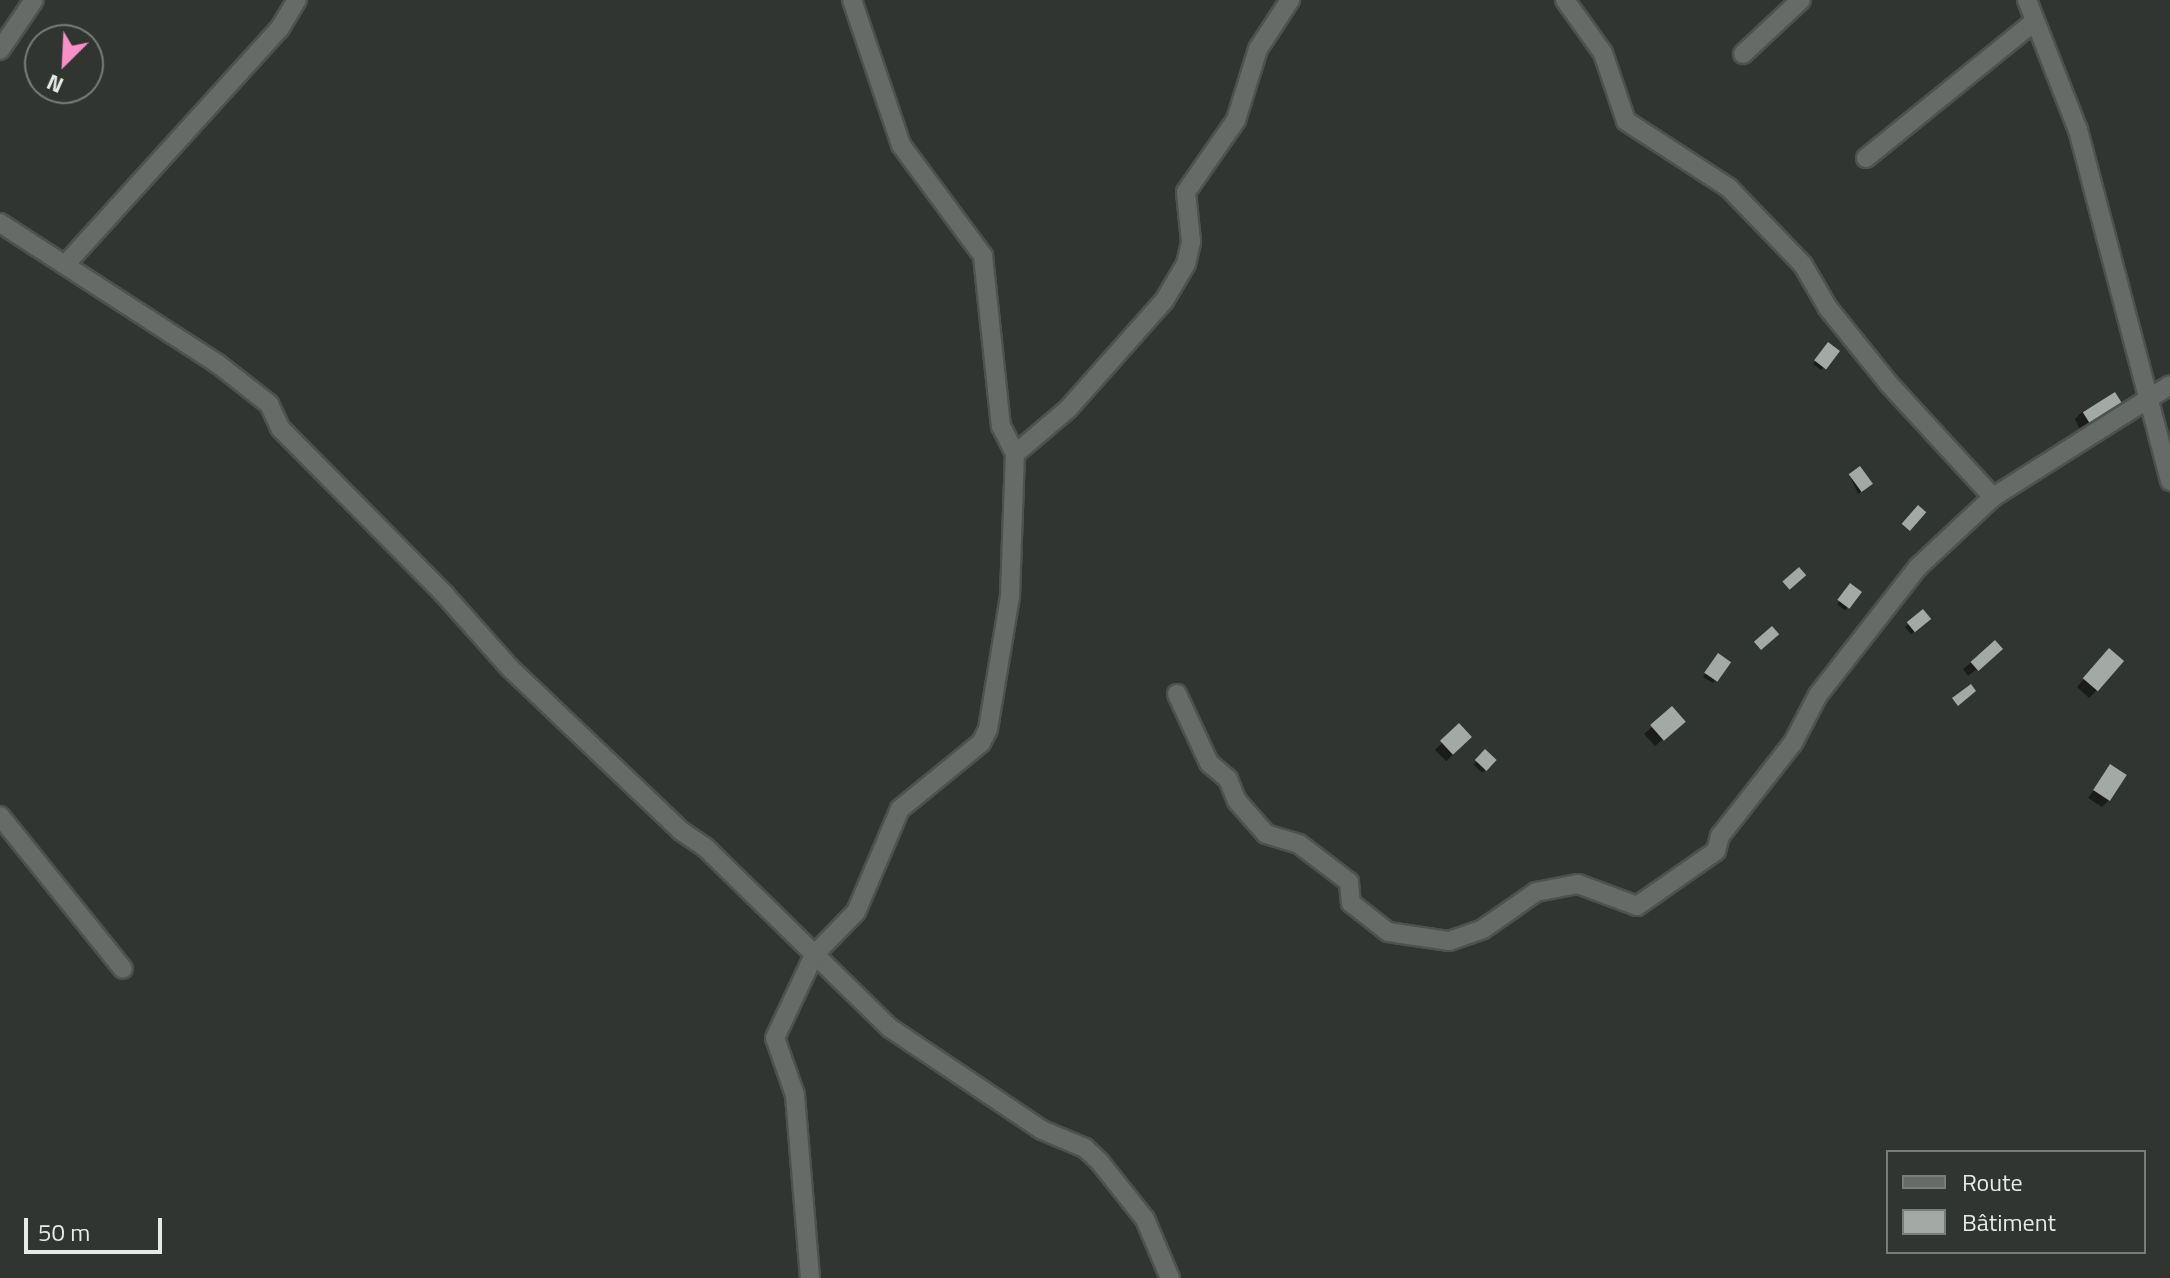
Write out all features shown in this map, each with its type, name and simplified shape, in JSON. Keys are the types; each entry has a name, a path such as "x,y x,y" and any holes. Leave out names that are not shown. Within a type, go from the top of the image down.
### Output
{"street":[{"path":"0,50 34,0"},
{"path":"65,265 280,28 297,0"},
{"path":"810,1278 795,1095 775,1038 814,955 856,912 900,809 981,743 988,729 1010,596 1015,454 1001,426 983,256 901,145 852,0"},
{"path":"1015,454 1068,409 1164,301 1186,264 1191,242 1186,192 1236,120 1258,49 1290,0"},
{"path":"1565,0 1603,53 1626,121 1729,188 1803,265 1828,308 1889,384 1993,497"},
{"path":"1743,54 1801,0"},
{"path":"2027,0 2078,130 2170,481"},
{"path":"1866,158 2034,22"},
{"path":"0,223 218,364 269,404 280,428 445,595 510,668 890,1028 1042,1130 1085,1148 1145,1219 1170,1278"},
{"path":"1177,694 1209,763 1228,779 1237,801 1266,834 1299,844 1349,882 1351,903 1388,932 1449,941 1483,929 1536,892 1578,884 1637,906 1716,851 1720,836 1793,743 1818,695 1918,567 1993,497 2170,385"},
{"path":"0,816 123,969"}],"building":[{"path":"1828,342 1840,351 1826,369 1814,360"},
{"path":"2115,392 2122,403 2090,423 2083,412"},
{"path":"1860,466 1873,484 1862,492 1849,474"},
{"path":"1918,505 1926,512 1910,531 1902,524"},
{"path":"1799,567 1806,575 1790,590 1782,581"},
{"path":"1850,583 1862,592 1849,609 1837,600"},
{"path":"1923,609 1931,619 1915,632 1907,622"},
{"path":"1772,626 1779,634 1761,650 1754,642"},
{"path":"1995,640 2003,649 1979,671 1970,662"},
{"path":"2109,648 2124,661 2098,691 2083,678"},
{"path":"1718,653 1731,662 1717,682 1704,673"},
{"path":"1971,684 1976,691 1958,706 1952,698"},
{"path":"1672,706 1686,722 1664,741 1650,725"},
{"path":"1459,723 1472,737 1453,755 1440,741"},
{"path":"1485,749 1497,760 1486,771 1475,760"},
{"path":"2110,764 2127,775 2110,801 2093,790"}]}
